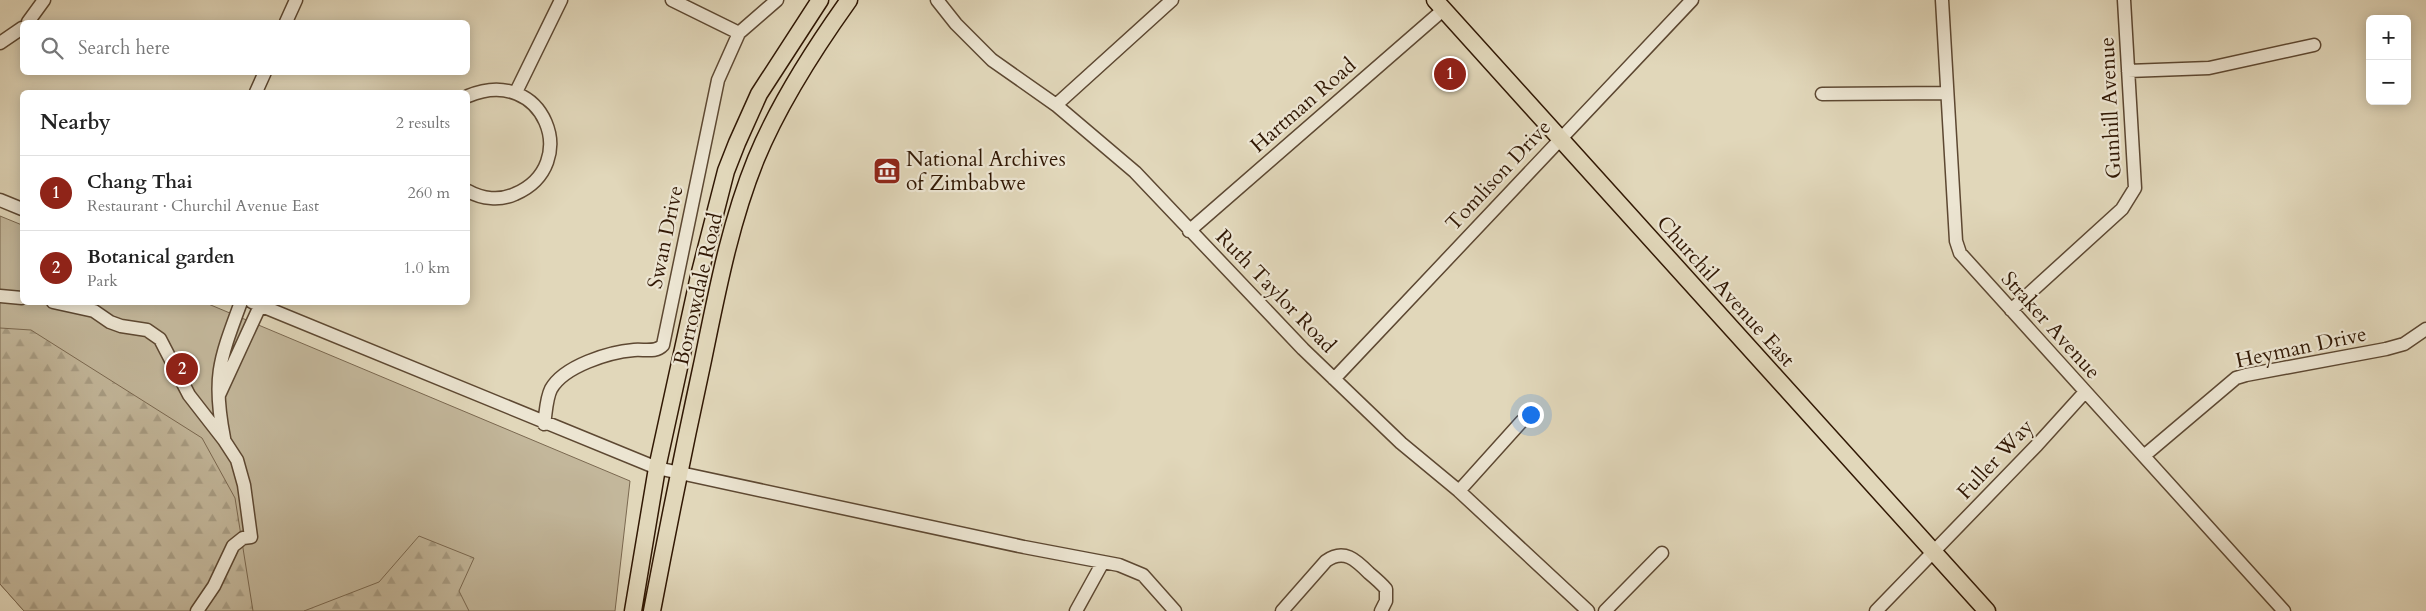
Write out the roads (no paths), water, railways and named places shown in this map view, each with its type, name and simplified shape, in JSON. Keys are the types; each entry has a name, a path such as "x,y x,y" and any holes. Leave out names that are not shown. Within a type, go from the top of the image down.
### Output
{"main road":[{"name":"Borrowdale Road","path":"633,611 657,468 701,268 726,171 736,143 760,94 820,0"},
{"name":"Borrowdale Road","path":"652,611 678,474 722,271 746,188 770,129 809,61 849,0"},
{"name":"Churchil Avenue East","path":"1439,5 1987,611"}],"street":[{"path":"29,20 44,0"},
{"path":"287,20 296,0"},
{"path":"516,92 561,0"},
{"path":"672,0 739,33"},
{"name":"Swan Drive","path":"544,424 550,391 565,375 604,356 635,350 656,350 663,345 714,93 739,33 777,0"},
{"name":"Ruth Taylor Road","path":"937,0 956,24 992,60 1056,105 1148,185 1261,307 1401,443 1459,490 1588,611"},
{"path":"1056,105 1172,0"},
{"name":"Tomlison Drive","path":"1334,378 1692,0"},
{"name":"Straker Avenue","path":"1942,0 1958,247 1964,259 2084,393 2145,455 2284,611"},
{"name":"Gunhill Avenue","path":"2010,310 2122,209 2130,199 2135,188 2136,179 2124,0"},
{"name":"Hartman Road","path":"1189,231 1439,5"},
{"path":"0,43 20,29"},
{"path":"2128,71 2209,68 2314,45"},
{"path":"257,90 264,75"},
{"path":"470,95 482,90 499,88 516,92 531,101 542,114 549,130 550,147 546,164 537,179 524,190 508,197 491,198 470,192"},
{"path":"1822,94 1948,93"},
{"path":"0,200 20,208"},
{"path":"0,296 20,298"},
{"path":"69,305 85,308 121,326 141,328 154,333 160,339 189,396 224,440 241,470 250,537 243,538 233,546 214,586 197,611"},
{"path":"224,440 217,400 217,378 222,353 240,305"},
{"path":"217,400 256,305"},
{"path":"258,305 544,424 657,468 1131,569 1143,575 1175,611"},
{"name":"Heyman Drive","path":"2145,455 2236,378 2386,350 2404,344 2426,329"},
{"name":"Fuller Way","path":"1876,611 1934,553 2084,393"},
{"path":"1459,490 1522,421"},
{"path":"1605,611 1662,553"},
{"path":"1282,611 1326,561 1337,555 1345,555 1355,559 1386,590 1386,601 1382,611"},
{"path":"1076,611 1103,562"}],"place":[{"name":"Chang Thai","path":"1450,74"},
{"name":"National Archives of Zimbabwe","path":"887,171"},
{"name":"Botanical garden","path":"182,369"}]}
